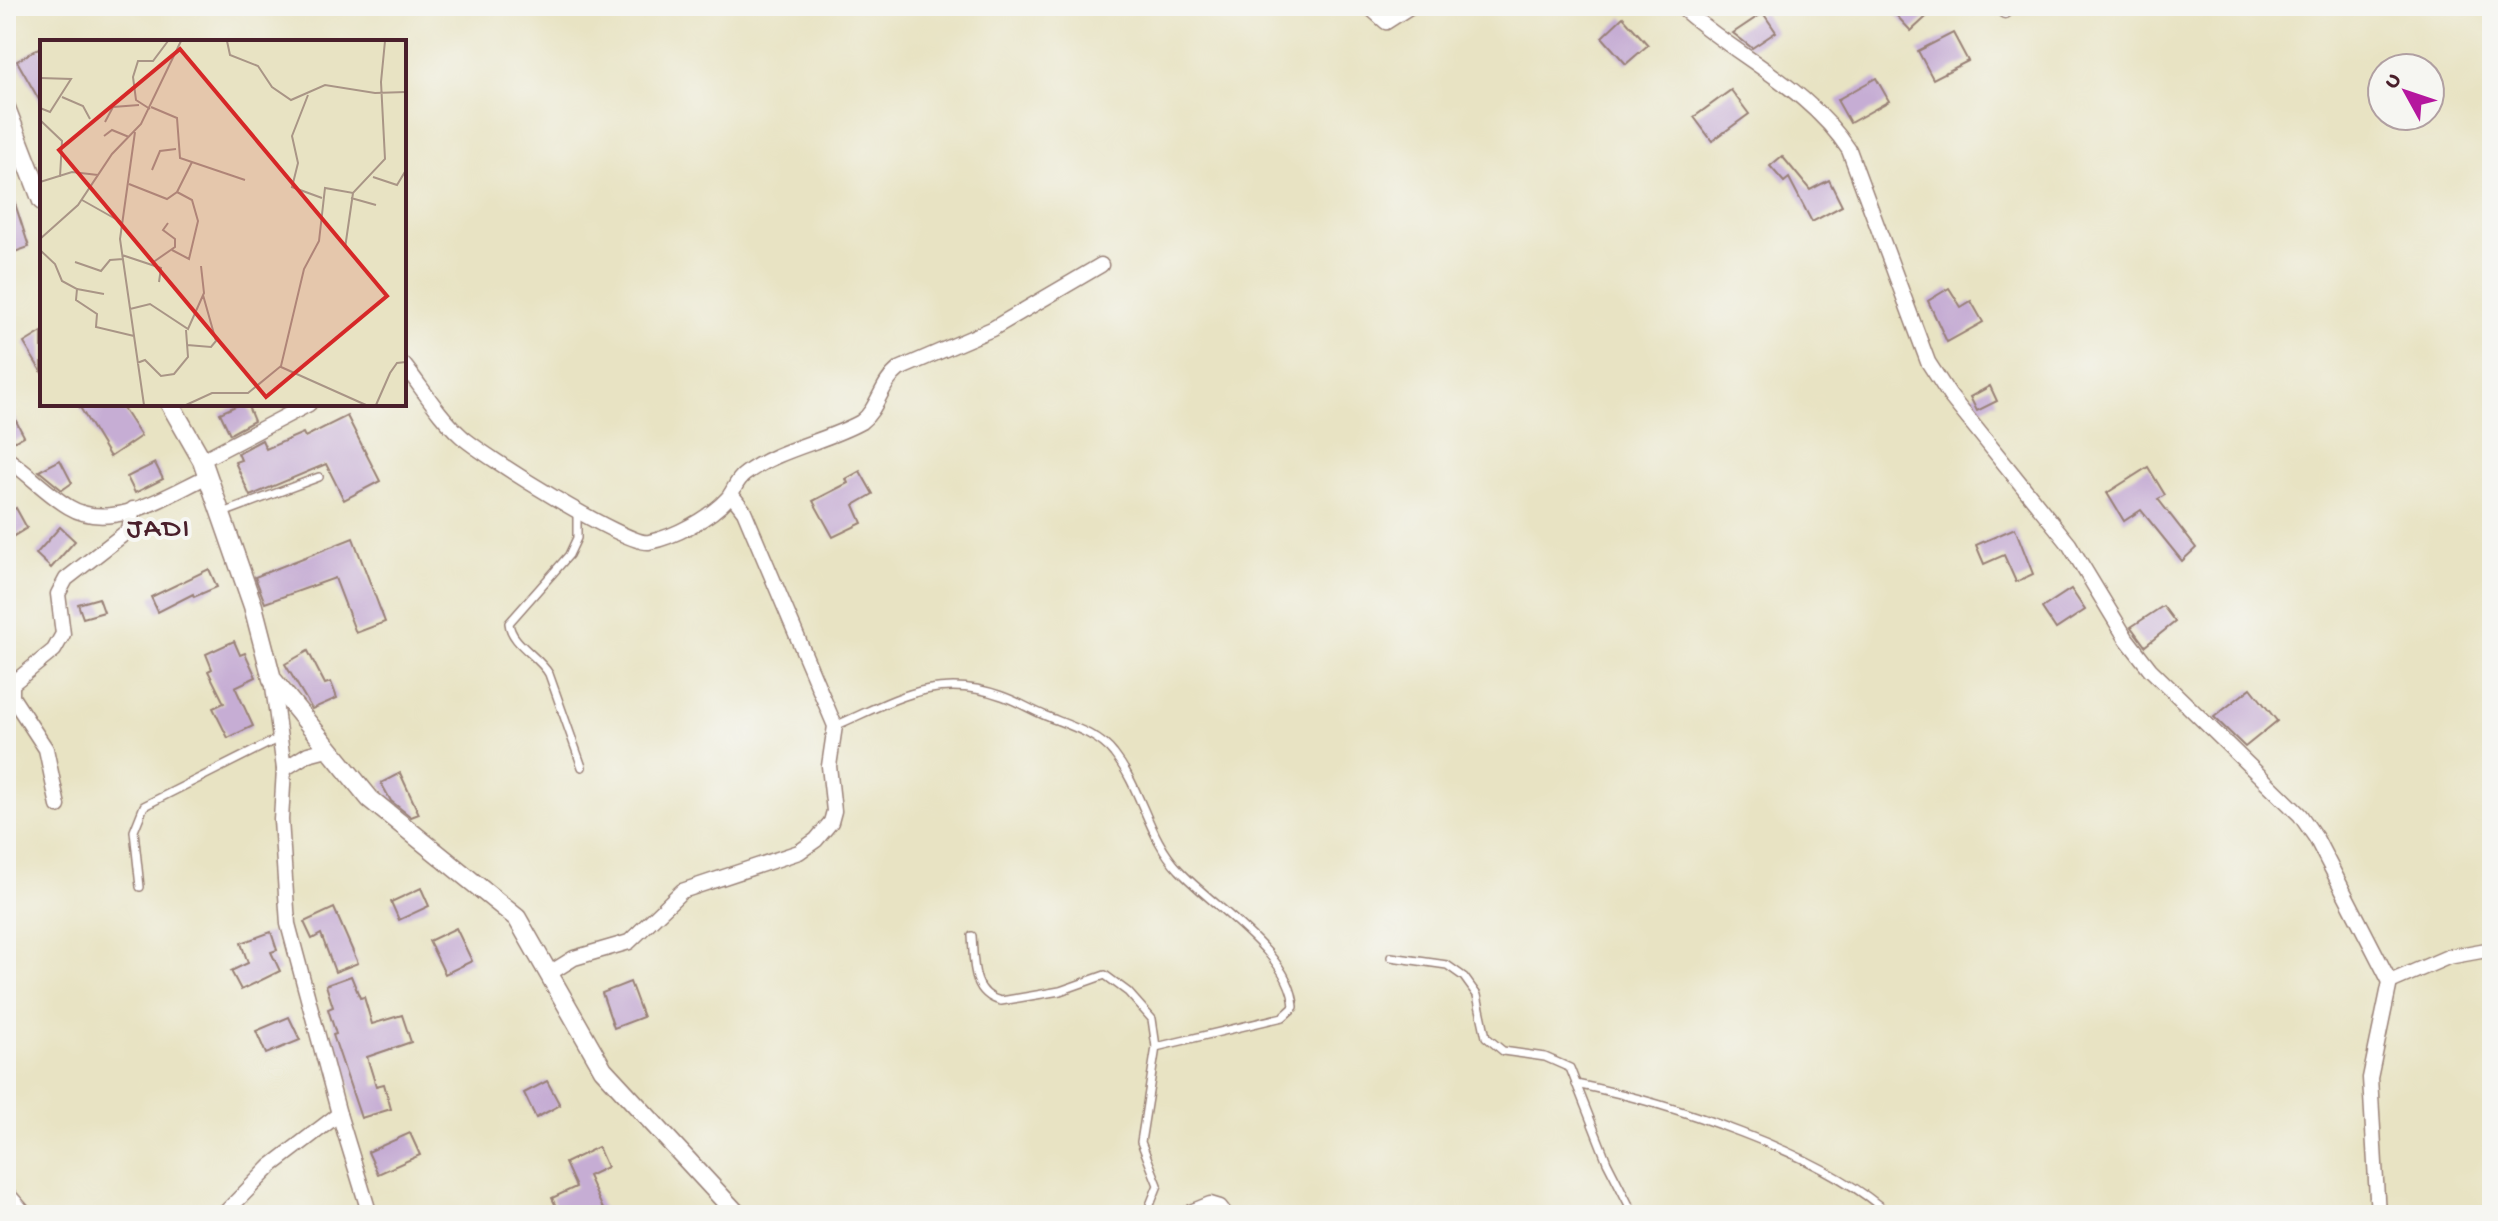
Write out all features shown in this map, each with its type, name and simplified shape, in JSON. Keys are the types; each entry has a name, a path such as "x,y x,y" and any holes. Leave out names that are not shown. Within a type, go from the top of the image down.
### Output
{"street":[{"path":"1368,6 1386,22 1411,6"},
{"path":"1680,6 1809,103 1837,130 1849,150 1900,294 1935,373 2069,544 2126,638 2150,669 2307,824 2390,982 2370,1078 2378,1215"},
{"path":"6,108 40,196"},
{"path":"406,368 437,412 463,438 577,510 639,544 684,529 731,494 743,475 755,467 861,422 869,416 888,377 899,369 992,329 1101,265"},
{"path":"171,406 205,468 253,606 272,679 284,769 282,862 288,924 339,1114 370,1215"},
{"path":"6,458 69,507 83,514 116,514 133,509 306,406"},
{"path":"550,973 574,958 629,942 682,891 768,864 816,840 831,822 834,811 829,766 835,726 744,511 731,494"},
{"path":"58,806 46,749 12,697 12,684 54,650 63,634 58,594 66,579 129,530 133,509"},
{"path":"272,679 355,784 395,822 517,918 603,1069 736,1215"},
{"path":"284,769 308,754 327,749"},
{"path":"2390,982 2448,957 2492,949"},
{"path":"223,1215 271,1166 339,1114"},
{"path":"6,1192 26,1215"},
{"path":"1183,1215 1210,1204 1220,1207 1226,1215"}],"lane":[{"path":"221,514 319,477"},
{"path":"577,510 577,538 569,555 509,623 513,636 542,660 582,767"},
{"path":"835,726 926,687 957,684 1002,696 1080,729 1114,753 1153,832 1178,869 1242,927 1273,961 1293,992 1294,1007 1283,1017 1156,1047"},
{"path":"140,887 134,831 144,806 279,738"},
{"path":"972,936 974,973 982,990 992,999 1049,993 1105,975 1128,992 1152,1019 1156,1047 1141,1142 1158,1185 1146,1215"},
{"path":"1391,957 1447,965 1464,977 1477,995 1486,1037 1503,1051 1545,1057 1570,1068 1607,1162 1634,1215"},
{"path":"1576,1084 1645,1098 1712,1122 1828,1174 1890,1215"}],"building":[{"path":"1906,6 1938,6 1911,31 1896,15"},
{"path":"1763,13 1776,32 1752,48 1733,33"},
{"path":"1623,17 1648,45 1626,64 1602,37"},
{"path":"1953,33 1968,61 1933,79 1918,51"},
{"path":"40,47 40,101 17,61"},
{"path":"1876,78 1889,101 1850,123 1837,100"},
{"path":"1731,90 1749,114 1712,141 1694,117"},
{"path":"1782,156 1810,190 1829,180 1842,206 1812,222 1789,178 1784,182 1770,166"},
{"path":"6,185 9,185 29,247 6,255"},
{"path":"1949,288 1961,307 1971,301 1983,322 1947,342 1928,301"},
{"path":"40,333 40,370 24,343"},
{"path":"1990,386 1997,401 1977,411 1970,397"},
{"path":"6,402 24,436 6,446"},
{"path":"79,406 121,406 141,436 110,457"},
{"path":"236,406 248,406 254,421 230,434 220,413"},
{"path":"347,416 380,481 344,500 326,464 250,496 235,462 241,460 238,453 262,440 266,449 303,433 305,437"},
{"path":"60,460 72,483 62,490 39,471"},
{"path":"155,463 163,479 135,493 127,477"},
{"path":"2148,467 2165,495 2158,499 2196,548 2182,561 2141,510 2124,521 2107,493"},
{"path":"860,471 873,494 854,505 862,523 833,537 813,501 848,483 846,479"},
{"path":"16,508 27,528 6,541 6,514"},
{"path":"60,527 75,541 51,568 36,554"},
{"path":"2015,528 2033,574 2016,582 2004,555 1984,564 1976,545"},
{"path":"353,538 385,622 356,633 335,578 265,603 255,577"},
{"path":"209,569 217,587 194,597 193,594 158,612 151,597"},
{"path":"2071,589 2085,610 2056,629 2042,608"},
{"path":"99,598 104,612 83,618 78,604"},
{"path":"2163,606 2175,622 2145,646 2131,627"},
{"path":"234,641 240,655 245,653 256,677 235,687 253,726 228,738 213,708 224,703 208,671 212,669 206,654"},
{"path":"308,651 325,684 331,682 337,698 312,709 285,664"},
{"path":"2251,688 2277,721 2245,747 2214,717"},
{"path":"400,773 419,814 411,817 391,801 381,783"},
{"path":"421,888 429,906 399,920 391,902"},
{"path":"334,908 358,963 335,972 321,934 312,939 304,922"},
{"path":"456,928 472,961 445,974 429,941"},
{"path":"271,932 277,950 271,952 280,971 241,990 231,971 248,963 241,943"},
{"path":"351,976 360,998 364,997 372,1024 402,1015 411,1042 367,1057 376,1086 384,1084 391,1109 361,1118 333,1035 336,1034 328,1009 333,1007 326,985"},
{"path":"630,982 643,1017 614,1028 602,993"},
{"path":"289,1017 300,1040 266,1054 256,1031"},
{"path":"547,1081 560,1105 536,1118 524,1093"},
{"path":"410,1133 420,1155 378,1174 368,1152"},
{"path":"598,1147 607,1167 588,1176 604,1211 595,1215 560,1215 552,1198 576,1187 565,1163"}],"district":[{"name":"JADI","path":"159,530"}]}
